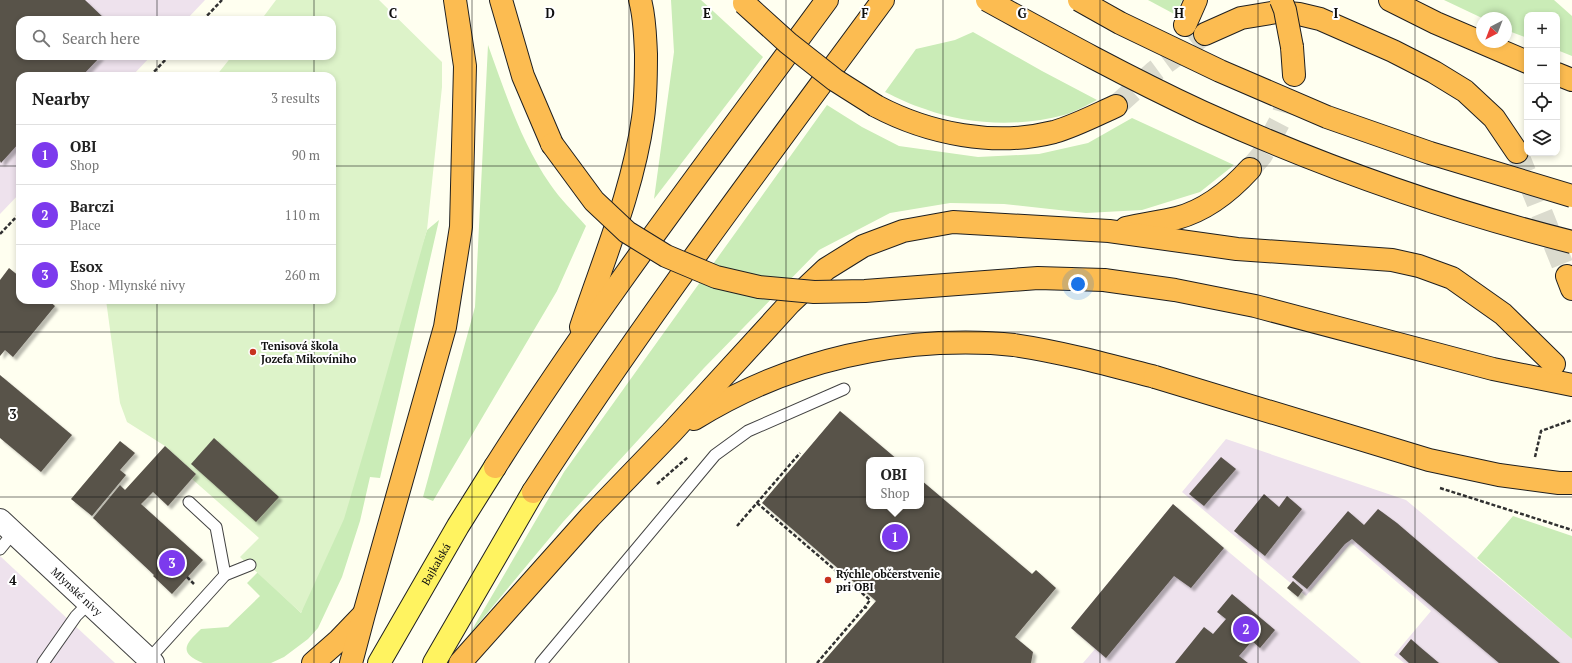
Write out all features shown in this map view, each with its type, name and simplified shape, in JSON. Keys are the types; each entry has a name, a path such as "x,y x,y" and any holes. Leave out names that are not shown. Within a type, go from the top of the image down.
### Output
{"highway":[{"path":"351,663 445,327 460,227 465,66 455,0"},
{"path":"501,0 523,76 552,144 594,201 627,232 666,256 723,278 759,287 814,292 865,291 1038,278 1104,280 1175,290 1255,306 1493,369 1572,385"},
{"path":"572,352 622,206 634,165 642,124 646,76 645,18 640,0"},
{"path":"495,467 530,413 625,275 827,0"},
{"path":"533,492 576,424 882,0"},
{"path":"987,0 1097,60 1202,112 1312,160 1416,196 1572,242"},
{"path":"1079,0 1120,23 1220,71 1327,117 1430,154 1572,196"},
{"path":"1185,25 1196,0"},
{"path":"1281,0 1285,10 1292,47 1294,75"},
{"path":"1390,0 1436,23 1524,61"},
{"path":"742,2 788,43 835,80 893,115 944,131 986,138 1018,138 1054,132 1116,106"},
{"path":"1205,34 1241,18 1277,12 1299,14 1320,19 1393,51 1434,72 1465,91 1494,118 1517,152"},
{"path":"1560,75 1572,80"},
{"path":"1109,231 1178,218 1206,207 1234,186 1250,169"},
{"path":"460,663 590,517 672,432 790,303 826,269 863,246 903,231 953,222 1109,231 1237,249 1392,260 1419,266 1452,278 1503,314 1554,364"},
{"path":"672,432 722,402 807,366 857,353 910,345 966,342 1013,345 1076,356 1155,377 1429,460 1499,475 1559,483 1572,483"},
{"path":"313,663 338,641 364,614"}],"main road":[{"name":"Bajkalská","path":"380,663 458,526 495,467"},
{"path":"434,663 533,492"}],"street":[{"name":"Mlynské nivy","path":"4,534 88,603 151,661"}],"lane":[{"path":"541,663 715,455 748,431 844,390"},
{"path":"189,502 216,527 225,575"},
{"path":"151,661 225,575 250,565"},
{"path":"42,663 76,616 88,603"}],"path":[{"path":"207,16 222,0"},
{"path":"154,72 165,60"},
{"path":"0,234 16,217"},
{"path":"1534,461 1541,431 1572,420"},
{"path":"737,526 800,453"},
{"path":"655,485 690,455"},
{"path":"1436,487 1572,530"},
{"path":"757,503 870,600 817,663"}],"shaded area":[{"path":"0,0 205,0 190,16 16,16 16,60 147,60 136,72 16,72 16,197 0,214"},
{"path":"1226,439 1406,500 1572,639 1572,663 1404,663 1394,655 1431,611 1351,543 1306,596 1182,492"},
{"path":"1173,504 1361,663 1083,663 1095,649 1071,628"},
{"path":"0,556 115,663 0,663"}],"green space":[{"name":"Tenisová škola Jozefa Mikovíniho","path":"276,0 379,0 442,62 442,87 427,230 344,519 301,613 240,557 259,538 192,479 196,474 165,446 127,422 120,403 107,304 336,304 336,72 219,72 229,60 336,60 336,16 264,16"},
{"path":"671,0 701,0 763,57 654,199 674,52"},
{"path":"1148,0 1182,0 1176,15"},
{"path":"1444,0 1554,0 1572,16 1572,56 1560,51 1560,12 1524,12 1524,37 1512,32 1512,12 1476,12 1476,15"},
{"path":"973,32 1097,100 1068,114 1047,119 1012,123 976,121 941,114 915,106 885,92 916,49 955,40"},
{"path":"488,45 514,116 530,151 554,190 586,226 557,291 433,501 423,497 475,307"},
{"path":"827,105 862,127 899,146 978,157 1039,154 1088,143 1132,118 1234,165 1200,192 1142,210 1086,213 1004,204 950,203 890,213 819,250 704,368 563,522 469,635 564,472"},
{"path":"439,220 380,478 370,477 360,521 342,577 318,628 308,639 284,657 271,663 203,663 195,659 187,652 187,648 195,634 201,629 228,627 260,596 247,583 258,572 301,613 427,230"},
{"path":"1513,516 1572,536 1572,639 1477,558"}],"building":[{"path":"0,0 85,0 102,16 16,16 16,60 97,60 86,72 16,72 16,146 1,163"},
{"path":"9,268 16,274 16,304 53,304 55,306 13,357 5,350 0,356 0,280"},
{"path":"0,375 72,435 41,472 0,438"},
{"path":"840,411 894,457 866,457 866,509 924,509 924,483 1032,574 1036,570 1056,588 1015,637 1033,652 1031,663 822,663 876,601 762,503"},
{"path":"214,438 279,497 256,522 191,464"},
{"path":"120,441 135,453 120,470 126,475 92,516 71,499"},
{"path":"165,446 196,474 168,506 153,492 141,504 203,560 172,594 153,576 154,575 93,518 120,485 125,490"},
{"path":"1221,457 1236,469 1204,506 1189,494"},
{"path":"1264,494 1279,507 1287,496 1302,509 1265,556 1234,531"},
{"path":"1173,504 1224,548 1191,588 1174,576 1106,658 1071,628"},
{"path":"1378,509 1397,523 1560,663 1499,663 1352,539 1345,544 1307,589 1292,577 1348,511 1364,525"},
{"path":"1293,581 1303,590 1298,597 1287,588"},
{"path":"1232,594 1275,630 1260,648 1252,641 1239,656 1248,663 1175,663 1204,627 1213,634 1226,619 1217,612"},
{"path":"1411,639 1439,663 1409,663 1399,654"}],"tunnel":[{"path":"1116,106 1155,71 1205,34"},
{"path":"1250,169 1262,155 1282,117 1294,75"},
{"path":"1517,152 1567,276"}],"place":[{"name":"Tenisová škola Jozefa Mikovíniho","path":"253,352"},
{"name":"OBI","path":"895,537"},
{"name":"Esox","path":"172,563"},
{"name":"Rýchle občerstvenie pri OBI","path":"828,580"},
{"name":"Barczi","path":"1246,629"}]}
